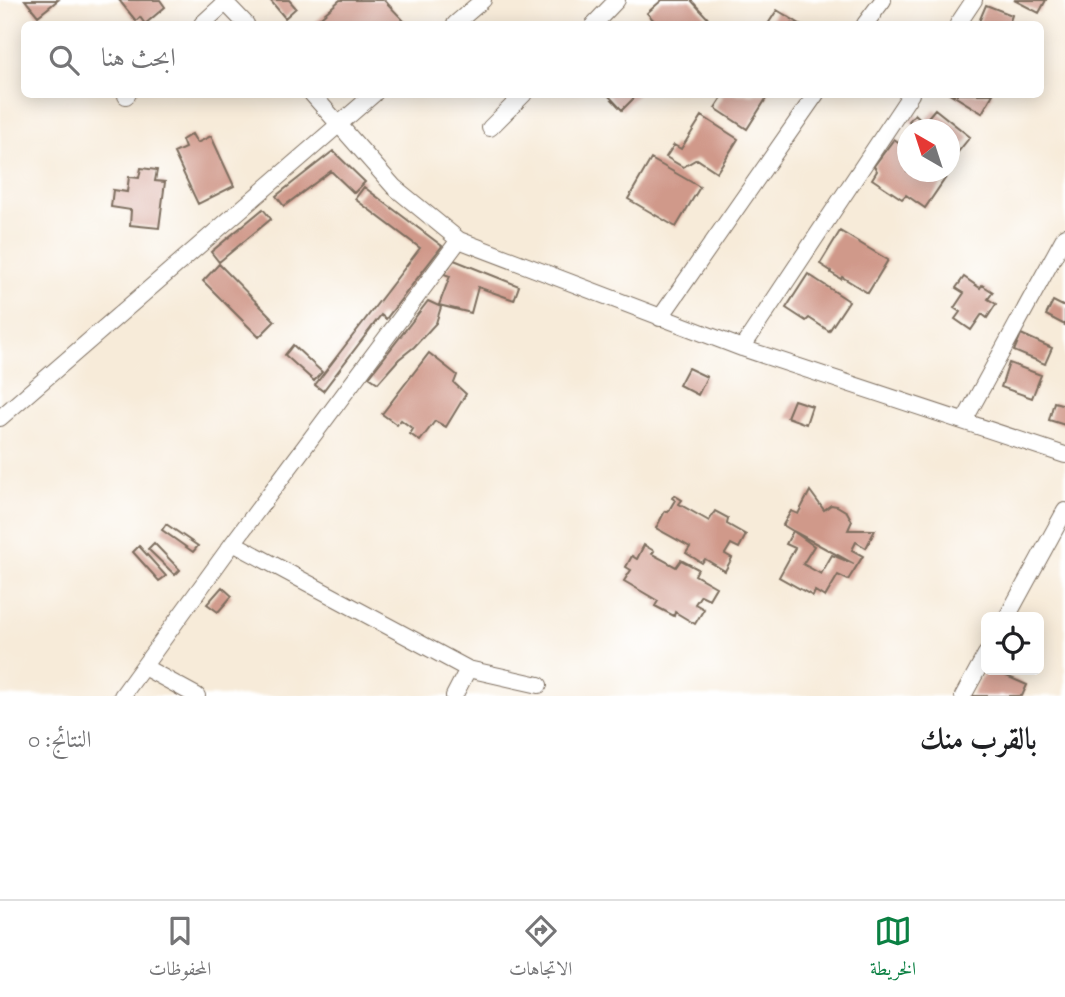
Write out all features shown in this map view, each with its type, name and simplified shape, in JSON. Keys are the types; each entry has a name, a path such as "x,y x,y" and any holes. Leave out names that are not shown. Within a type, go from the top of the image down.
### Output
{"street":[{"path":"458,21 483,0"},
{"path":"597,21 617,0"},
{"path":"867,21 883,0"},
{"path":"960,21 974,0"},
{"path":"205,21 224,1 243,21"},
{"path":"316,98 394,187 459,240 742,348 1065,455"},
{"path":"0,418 368,98"},
{"path":"490,128 520,98"},
{"path":"660,318 813,98"},
{"path":"742,348 908,98"},
{"path":"964,421 1065,236"},
{"path":"122,696 233,542 459,240"},
{"path":"1010,612 1065,511"},
{"path":"233,542 468,669 539,685"},
{"path":"963,696 981,663"},
{"path":"144,667 197,696"},
{"path":"454,696 468,669"}],"building":[{"path":"25,0 58,0 38,16"},
{"path":"119,0 160,0 165,7 149,21 143,21 140,17 136,21"},
{"path":"270,0 289,0 296,8 285,18"},
{"path":"340,0 384,0 404,21 316,21"},
{"path":"662,0 691,0 710,21 654,21 647,13"},
{"path":"1014,0 1046,0 1039,13"},
{"path":"986,5 1012,15 1010,21 979,21"},
{"path":"777,10 795,21 770,21"},
{"path":"611,98 634,98 622,110"},
{"path":"721,98 766,98 747,129 715,108"},
{"path":"958,98 991,98 982,113"},
{"path":"935,109 948,119 927,119"},
{"path":"702,116 738,139 717,172 697,159 683,167 666,157 674,145 681,149"},
{"path":"960,129 970,137 960,150"},
{"path":"192,134 197,143 211,136 234,186 198,204 174,153 185,148 182,140"},
{"path":"894,139 897,141 897,182 943,182 925,208 906,195 902,199 872,179 877,171 874,166"},
{"path":"333,151 365,182 354,193 331,171 284,206 276,196"},
{"path":"651,159 700,187 676,227 628,199"},
{"path":"141,168 157,170 155,181 165,182 159,228 130,225 131,210 111,207 113,190 127,192 129,177 139,178"},
{"path":"364,187 442,246 386,319 381,315 323,391 315,385 420,248 355,199"},
{"path":"263,209 271,219 219,262 211,252"},
{"path":"840,231 888,260 868,293 820,264"},
{"path":"454,260 519,286 514,300 478,287 471,313 439,305 450,276 444,274"},
{"path":"219,264 275,321 259,337 203,281"},
{"path":"808,274 849,301 829,331 786,308"},
{"path":"964,277 980,288 982,285 993,292 988,299 996,304 987,318 982,314 971,330 955,319 960,312 954,308 964,293 956,288"},
{"path":"428,301 441,307 436,323 378,383 369,377"},
{"path":"1053,301 1065,307 1065,325 1046,315"},
{"path":"1021,334 1052,348 1045,364 1014,351"},
{"path":"293,345 322,372 314,381 285,355"},
{"path":"429,353 457,375 454,383 466,394 446,427 435,421 420,441 410,434 413,429 401,420 397,425 382,414"},
{"path":"1009,363 1041,375 1032,398 1001,387"},
{"path":"688,368 707,377 698,395 679,385"},
{"path":"794,400 812,406 806,424 787,417"},
{"path":"1054,402 1065,405 1065,425 1049,420"},
{"path":"810,491 824,510 831,505 847,512 852,521 848,530 875,530 866,548 856,542 852,550 863,556 848,580 838,575 825,597 815,591 813,596 779,577 795,548 786,544 793,531 783,525 791,511 798,514","holes":["793,531 854,564 832,555 821,574 803,564 814,546"]},
{"path":"674,495 682,500 679,504 709,521 715,511 728,518 727,524 746,535 739,548 731,544 725,554 732,558 725,571 705,559 702,563 686,553 690,547 656,528 675,500 672,498"},
{"path":"166,524 198,546 193,552 162,530"},
{"path":"154,543 180,570 175,575 148,549"},
{"path":"644,545 654,551 652,554 676,567 681,560 698,569 695,575 716,587 709,599 701,595 695,604 704,609 695,624 675,612 674,616 655,606 658,601 624,581 631,570 626,567 632,556 637,559"},
{"path":"139,546 166,576 159,581 133,552"},
{"path":"222,587 232,596 218,612 207,604"},
{"path":"983,675 1004,675 1027,685 1022,696 971,696"}]}
